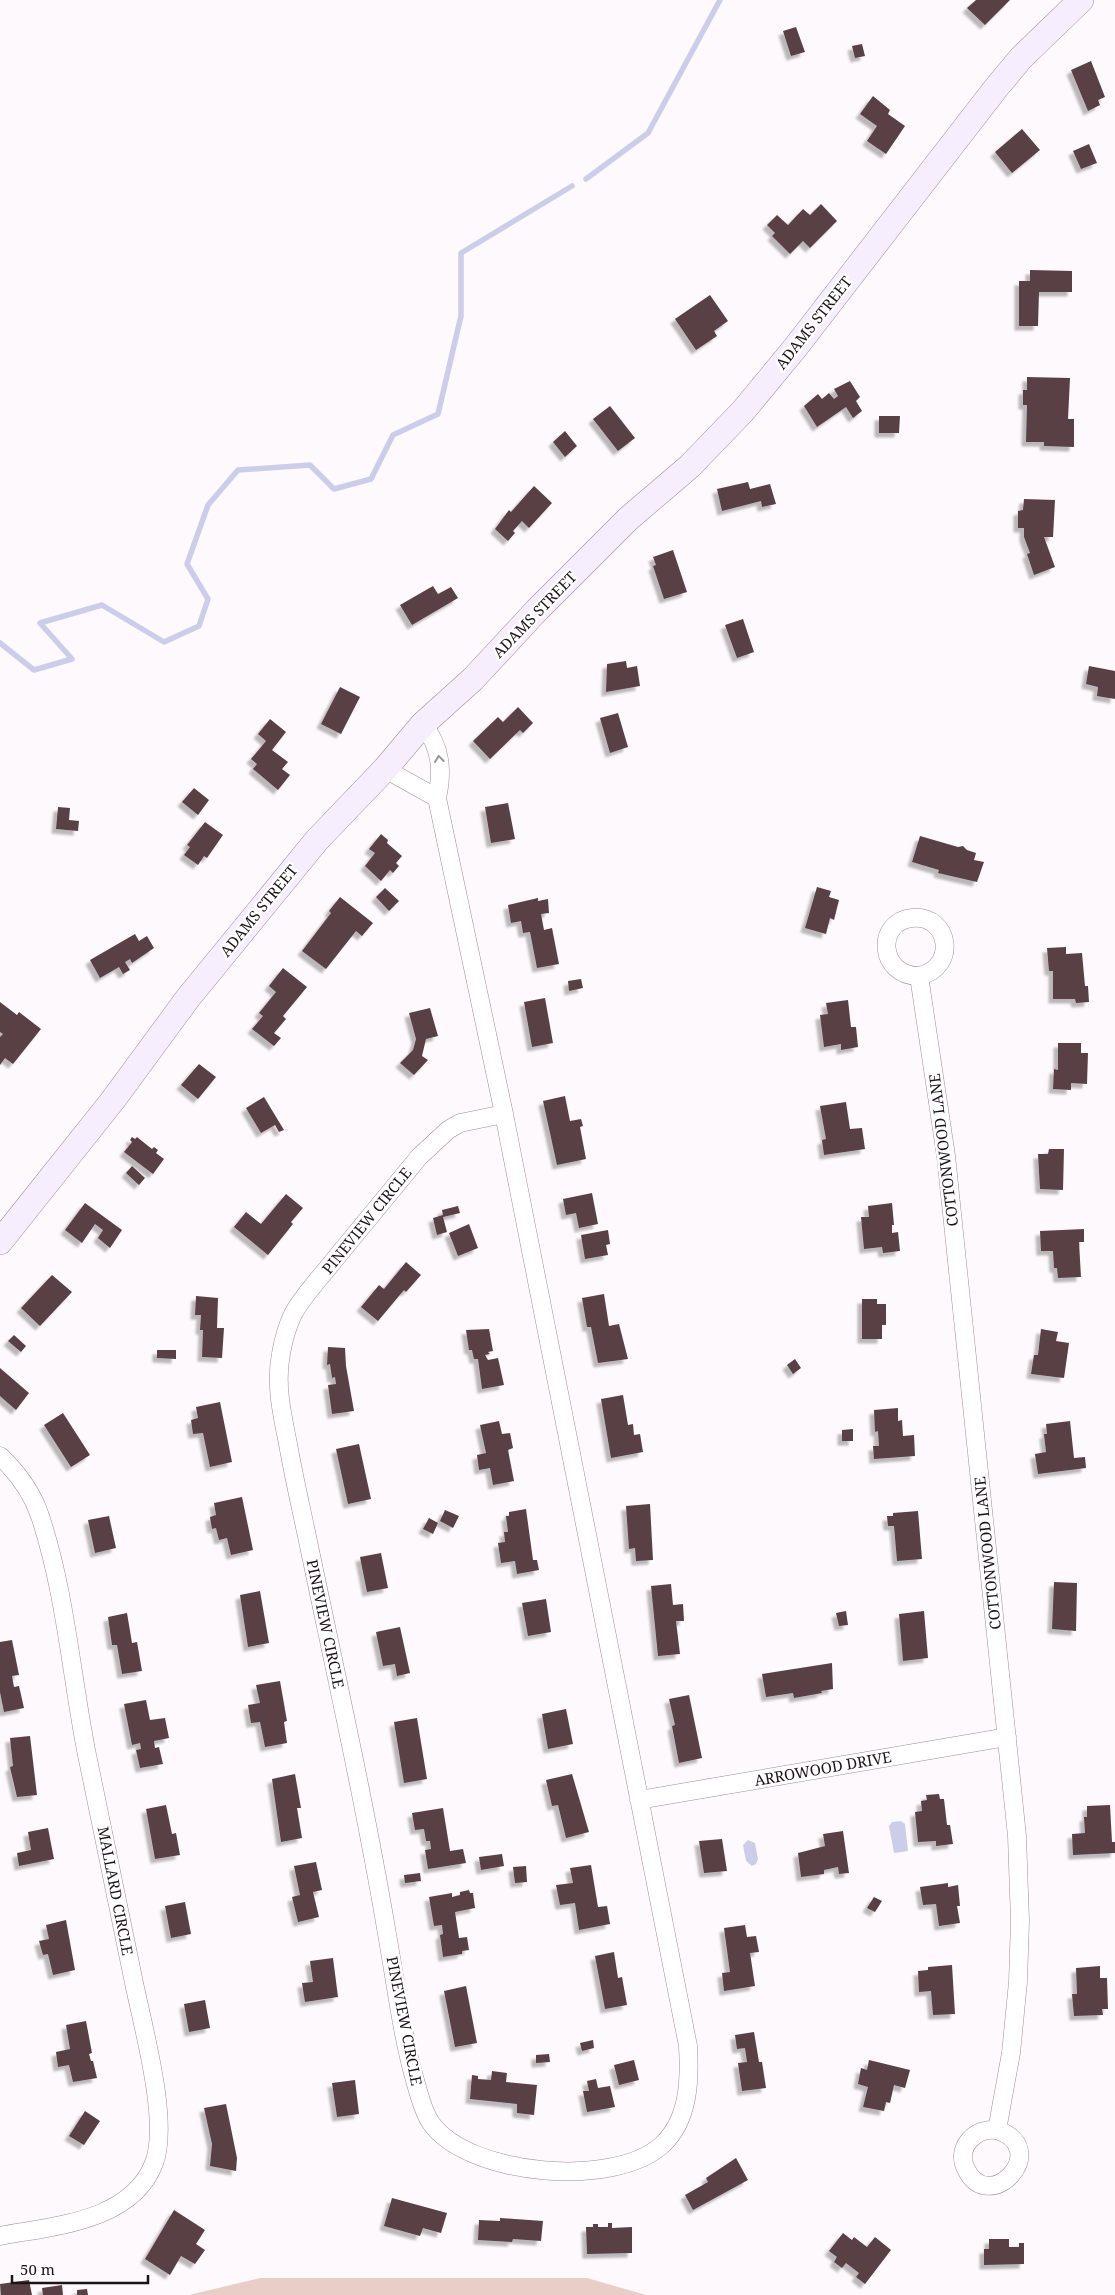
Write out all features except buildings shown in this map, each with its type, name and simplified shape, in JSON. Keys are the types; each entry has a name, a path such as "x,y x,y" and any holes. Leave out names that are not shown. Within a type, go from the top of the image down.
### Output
{"street":[{"name":"ADAMS STREET","path":"0,1242 113,1100 188,998 317,840 385,769 423,724 473,679 537,610 628,519 690,466 743,411 795,348 996,88 1021,58 1082,0"},
{"name":"PINEVIEW CIRCLE","path":"423,724 432,734 438,748 442,776 437,798 504,1114 688,2046 688,2085 681,2115 670,2137 653,2152 621,2165 603,2170 584,2172 543,2170 477,2156 446,2137 432,2124 423,2104 405,2039 374,1858 293,1470 278,1379 285,1335 293,1315 302,1300 419,1157 437,1138 460,1123 504,1114"},
{"path":"385,769 437,798"},
{"name":"COTTONWOOD LANE","path":"919,976 946,1156 1017,1836 1020,1951 1014,2032 997,2130"},
{"name":"MALLARD CIRCLE","path":"0,1456 22,1480 30,1492 43,1525 52,1562 86,1747 152,2073 158,2129 157,2152 149,2173 128,2197 112,2210 68,2223 0,2236"},
{"name":"ARROWOOD DRIVE","path":"639,1800 1007,1738"}],"shaded area":[{"path":"260,2278 587,2278 646,2295 189,2295"}],"water":[{"path":"901,1821 905,1824 908,1851 894,1853 889,1826 892,1822"},
{"path":"748,1840 755,1843 758,1859 756,1864 752,1866 746,1861 743,1845"}],"waterway":[{"path":"586,179 648,133 720,0"},
{"path":"0,643 34,670 72,659 40,623 102,605 164,642 199,626 208,599 187,564 208,505 238,470 310,465 334,489 371,479 393,435 438,414 461,316 461,253 572,186"}]}
